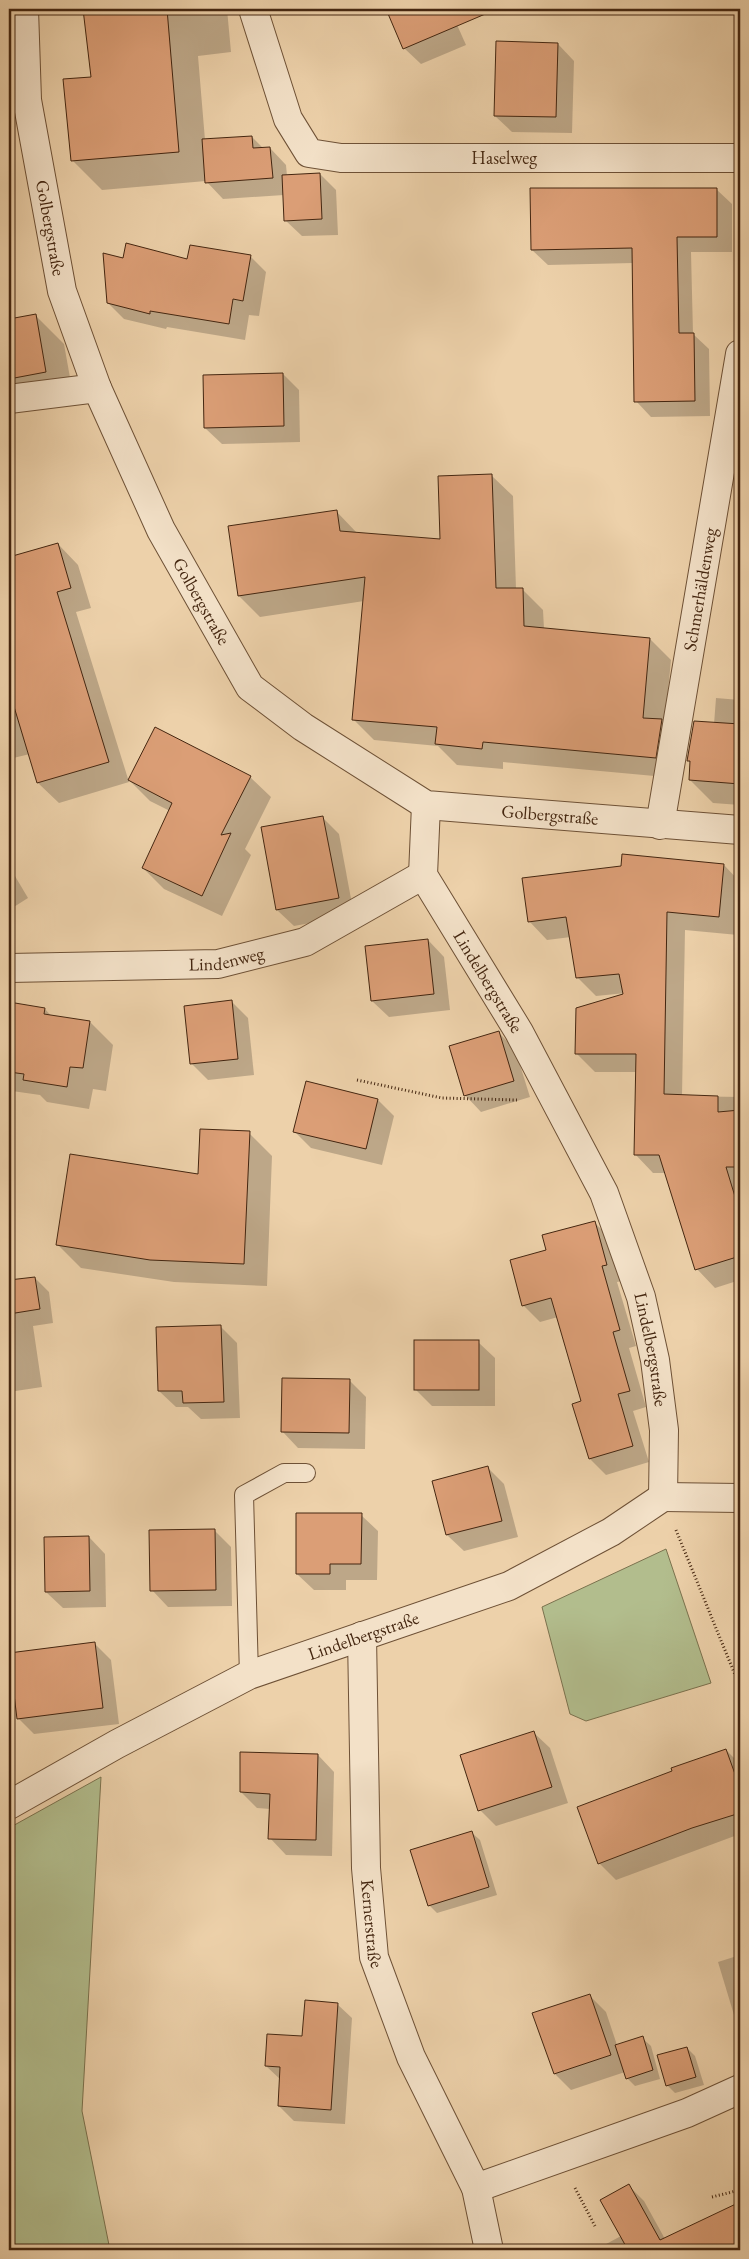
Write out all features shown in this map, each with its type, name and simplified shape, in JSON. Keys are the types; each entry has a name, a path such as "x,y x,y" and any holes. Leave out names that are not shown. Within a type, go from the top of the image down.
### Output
{"street":[{"name":"Golbergstraße","path":"24,9 27,100 62,291 97,388 161,530 250,687 303,727 426,805 740,830"},
{"name":"Haselweg","path":"253,9 288,119 309,153 342,158 740,158"},
{"name":"Schmerhäldenweg","path":"660,825 740,354"},
{"path":"9,399 97,388"},
{"path":"423,875 426,805"},
{"name":"Lindenweg","path":"9,968 218,964 305,942 423,875"},
{"name":"Lindelbergstraße","path":"9,1805 117,1744 249,1675 509,1586 611,1532 663,1497 664,1430 655,1360 640,1297 604,1193 510,1016 423,875"},
{"path":"663,1497 740,1498"},
{"name":"Kernerstraße","path":"362,1636 366,1868 374,1957 411,2057 476,2188 489,2250"},
{"path":"476,2188 687,2113 740,2089"}],"lane":[{"path":"249,1675 244,1494 284,1472 306,1473"}],"path":[{"path":"357,1080 442,1098 555,1099"},
{"path":"663,1497 740,1687"},
{"path":"559,2159 596,2228"},
{"path":"712,2197 740,2190"}],"green space":[{"path":"666,1549 711,1683 586,1721 570,1714 542,1607"},
{"path":"101,1777 82,2111 110,2250 9,2250 9,1828"}],"building":[{"path":"83,9 167,9 179,152 71,161 63,79 91,77"},
{"path":"386,9 497,9 403,49"},
{"path":"496,41 558,43 556,117 494,116"},
{"path":"252,136 253,148 270,147 273,178 205,183 202,139"},
{"path":"320,173 322,219 284,221 282,175"},
{"path":"530,188 717,188 717,237 677,237 679,333 694,333 695,401 634,402 632,248 531,250"},
{"path":"126,243 187,259 190,245 251,255 243,301 233,299 229,324 150,311 150,314 107,303 103,253 123,258"},
{"path":"36,314 46,372 9,379 9,319"},
{"path":"283,373 284,426 204,428 203,375"},
{"path":"492,474 496,588 523,588 524,626 650,638 643,718 662,719 656,758 483,742 482,749 435,744 437,727 352,720 365,577 238,596 228,526 337,510 340,531 440,539 438,476"},
{"path":"58,543 71,588 57,592 109,762 37,783 9,690 9,557"},
{"path":"694,721 740,724 740,784 689,780 690,761 687,761"},
{"path":"155,727 251,776 221,835 231,833 202,896 142,868 172,803 128,780"},
{"path":"323,816 339,898 276,910 261,827"},
{"path":"622,854 724,864 719,917 667,912 664,1094 718,1096 718,1112 740,1110 740,1167 726,1167 740,1213 740,1256 695,1270 659,1155 634,1155 636,1054 575,1054 576,1008 623,994 619,974 576,978 566,917 528,922 522,878 621,866"},
{"path":"428,939 434,994 371,1001 365,946"},
{"path":"232,1000 238,1059 190,1064 184,1006"},
{"path":"9,1002 45,1008 44,1014 90,1021 83,1068 70,1067 67,1087 23,1080 24,1074 9,1072"},
{"path":"499,1031 514,1081 464,1096 449,1046"},
{"path":"306,1081 378,1099 366,1149 293,1132"},
{"path":"200,1129 250,1131 244,1264 150,1260 56,1245 70,1154 198,1174"},
{"path":"595,1221 607,1265 602,1266 620,1330 613,1332 630,1391 618,1394 633,1446 589,1459 572,1404 581,1401 551,1298 522,1306 510,1260 546,1250 542,1235"},
{"path":"35,1277 40,1309 9,1314 9,1280"},
{"path":"221,1325 224,1402 183,1403 182,1391 158,1391 156,1327"},
{"path":"414,1340 479,1340 479,1390 414,1390"},
{"path":"282,1378 350,1379 349,1433 281,1432"},
{"path":"488,1466 502,1521 446,1535 432,1481"},
{"path":"296,1513 362,1513 361,1564 330,1564 330,1574 296,1574"},
{"path":"215,1529 216,1590 150,1591 149,1530"},
{"path":"89,1536 90,1591 45,1592 44,1537"},
{"path":"95,1642 103,1708 17,1719 9,1653"},
{"path":"534,1731 552,1787 478,1811 460,1755"},
{"path":"726,1749 740,1788 740,1813 692,1828 598,1864 577,1807 672,1771 671,1768"},
{"path":"240,1752 318,1754 316,1840 268,1839 270,1794 240,1792"},
{"path":"472,1831 489,1887 428,1906 410,1850"},
{"path":"590,1994 611,2055 554,2074 532,2013"},
{"path":"305,2000 338,2003 331,2110 278,2106 280,2067 265,2066 267,2034 302,2036"},
{"path":"643,2036 653,2070 626,2079 615,2045"},
{"path":"687,2047 696,2077 666,2086 657,2055"},
{"path":"629,2184 660,2240 740,2202 740,2250 628,2250 600,2200"}]}
